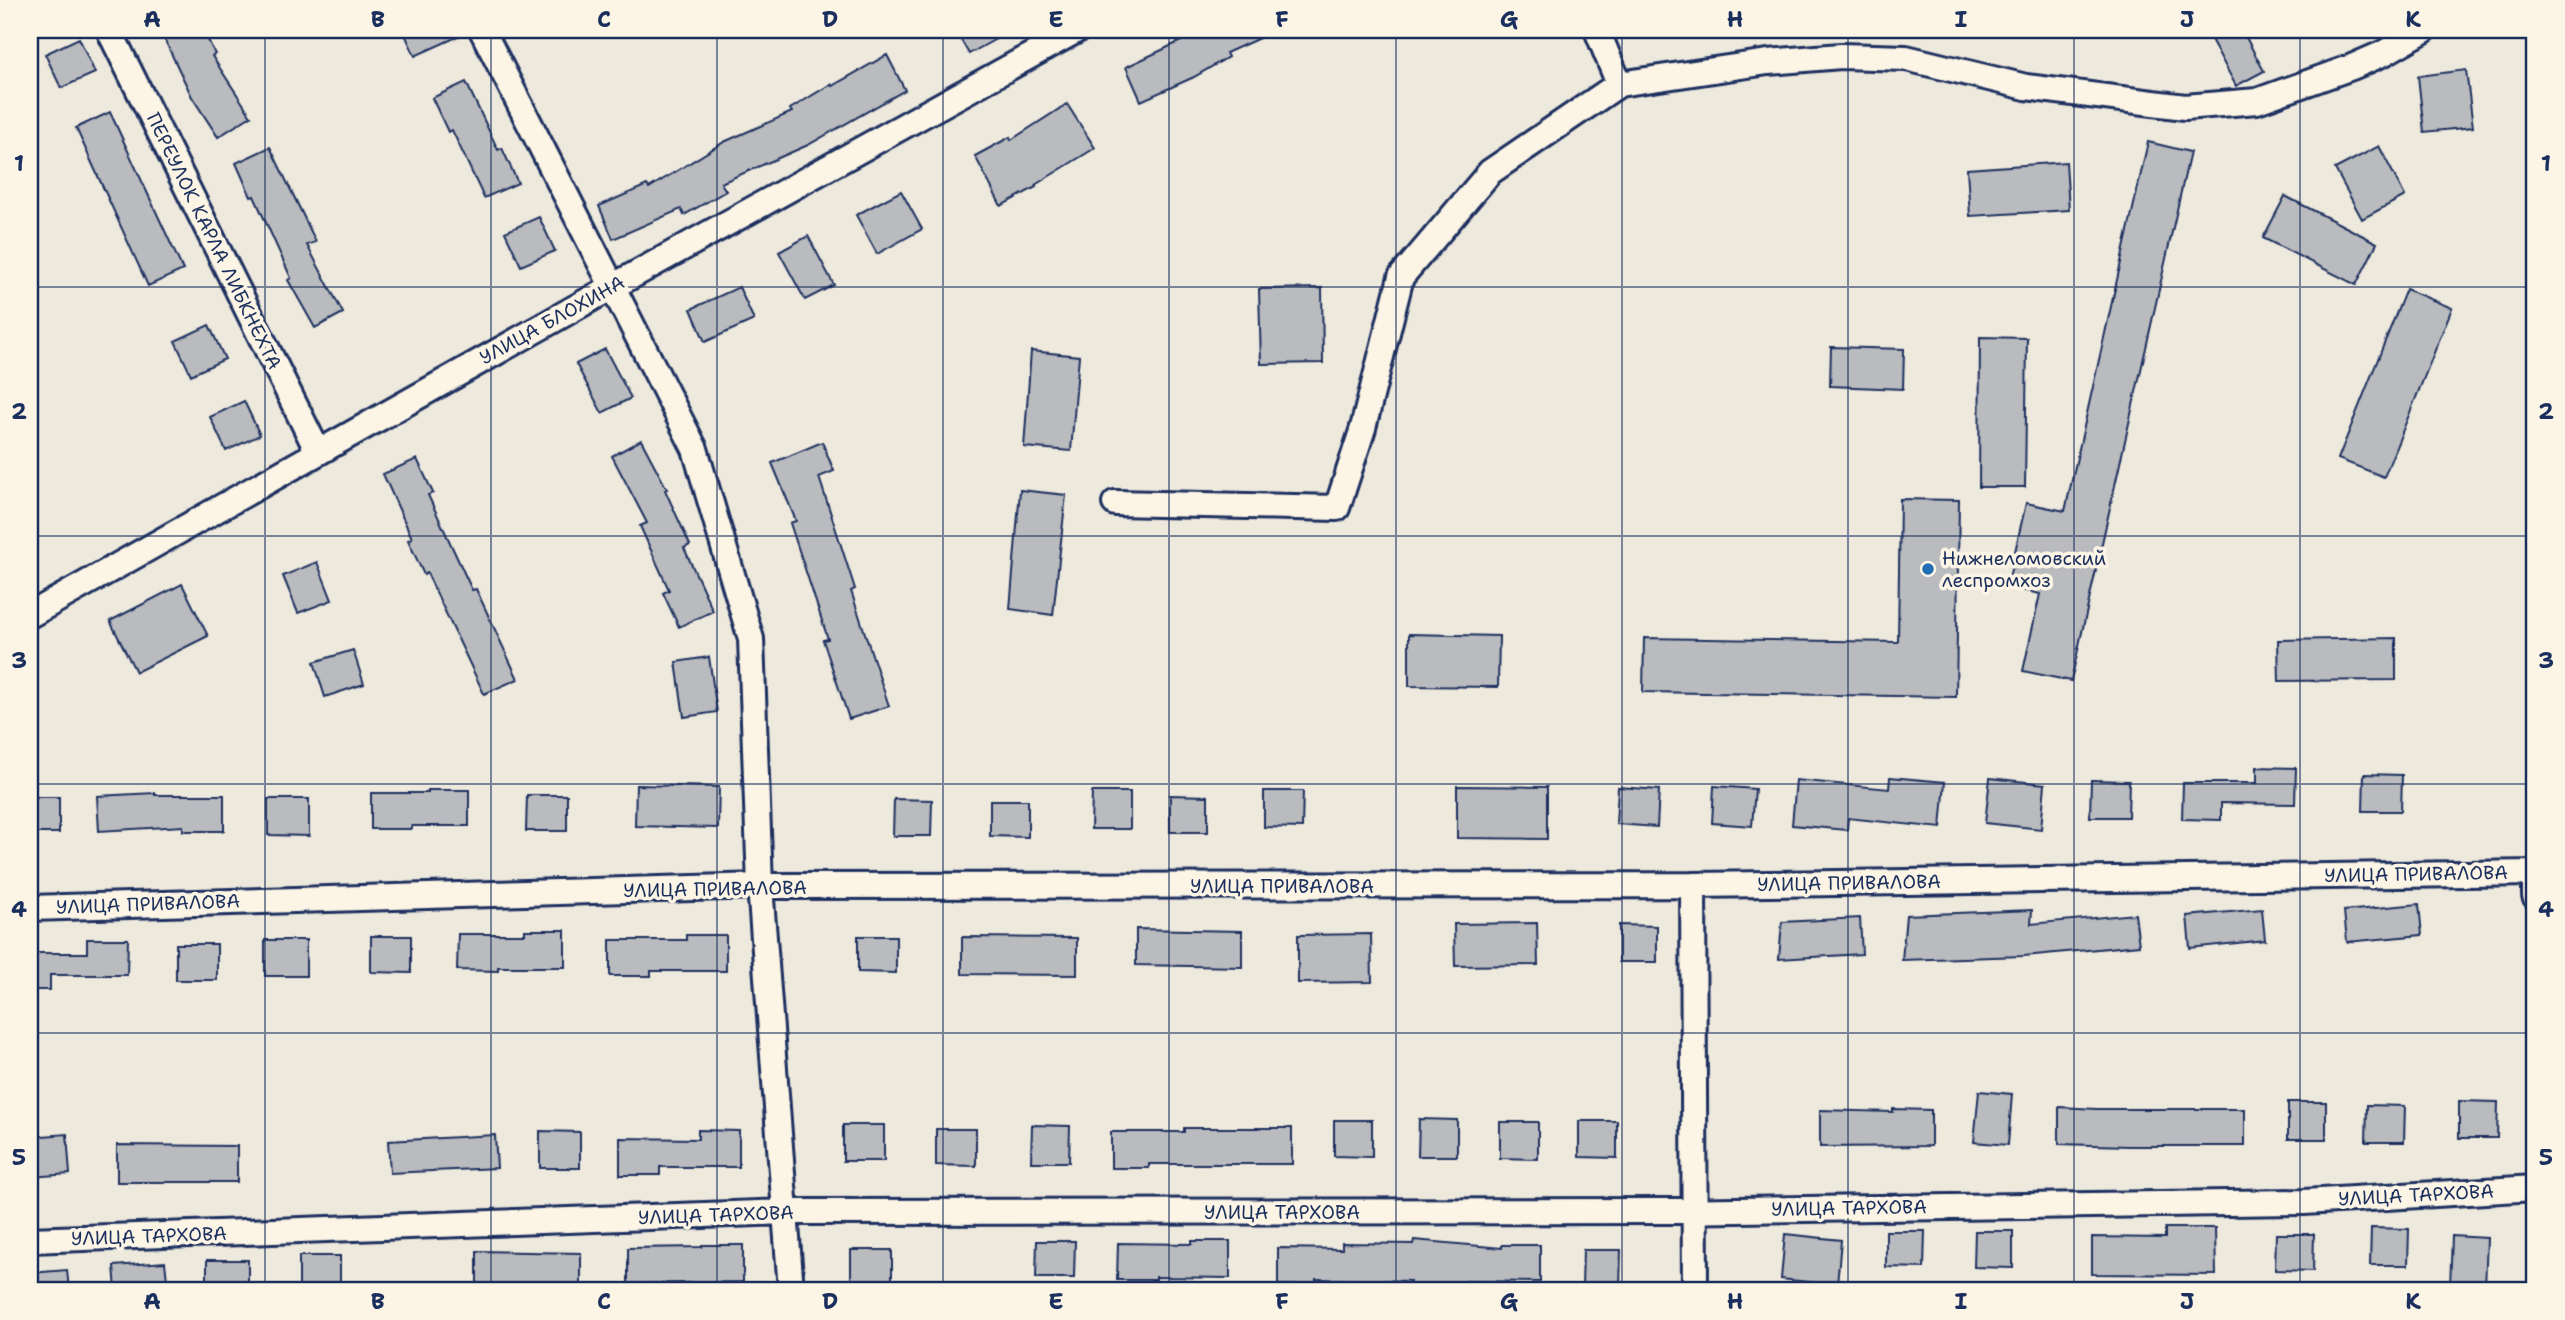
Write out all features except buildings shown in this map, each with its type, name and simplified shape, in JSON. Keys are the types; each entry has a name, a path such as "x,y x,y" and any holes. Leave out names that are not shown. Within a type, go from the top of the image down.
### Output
{"street":[{"name":"ПЕРЕУЛОК КАРЛА ЛИБКНЕХТА","path":"109,30 318,452"},
{"path":"482,30 695,449 751,639 760,887 790,1290"},
{"name":"УЛИЦА БЛОХИНА","path":"30,615 612,286 1077,30"},
{"path":"1597,30 1619,84"},
{"path":"1115,502 1337,508 1363,428 1401,277 1490,172 1619,84 1768,62 1841,56 1906,58 2026,87 2185,107 2257,101 2352,67 2424,30"},
{"name":"УЛИЦА ПРИВАЛОВА","path":"30,908 760,887 2535,880"},
{"path":"1693,885 1695,1290"},
{"name":"УЛИЦА ТАРХОВА","path":"30,1240 785,1212 1695,1211 2304,1202 2535,1188"}],"place":[{"name":"Нижнеломовский леспромхоз","path":"1928,569"}]}
